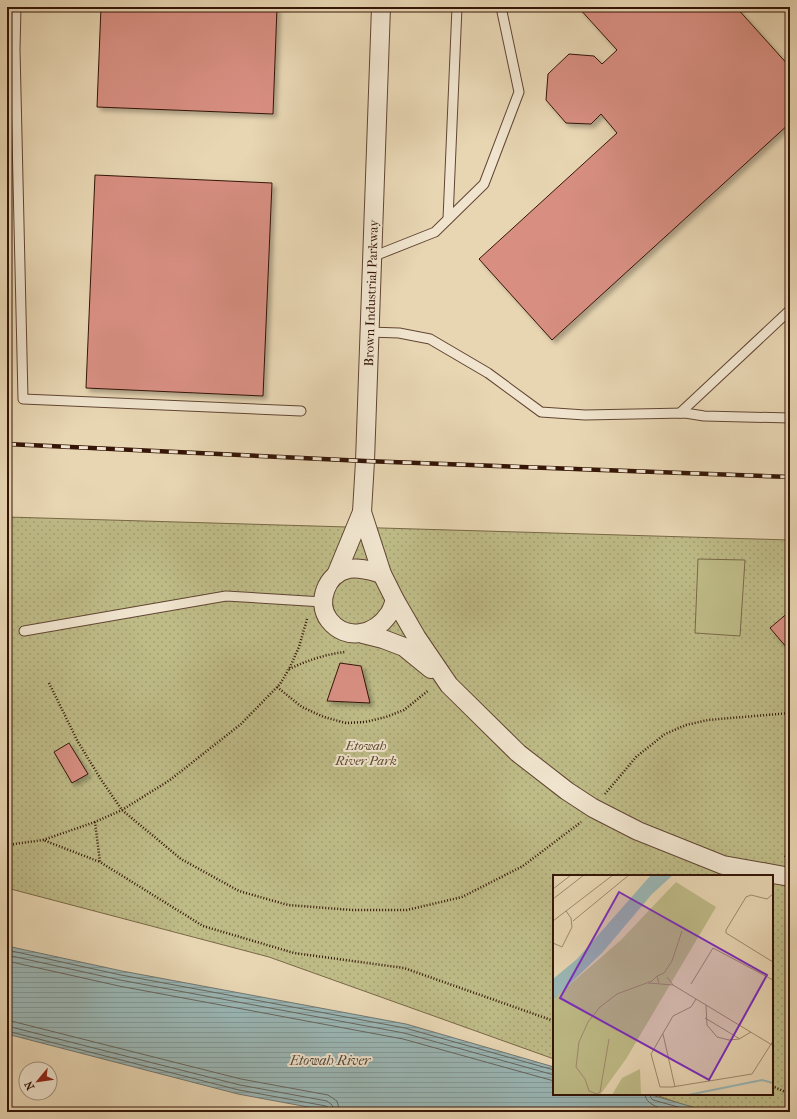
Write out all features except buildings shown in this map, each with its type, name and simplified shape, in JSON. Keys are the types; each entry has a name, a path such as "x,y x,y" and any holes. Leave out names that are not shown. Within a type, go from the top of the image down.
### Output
{"street":[{"name":"Brown Industrial Parkway","path":"336,575 362,512 381,7"},
{"path":"362,512 382,574 417,638 437,684"},
{"path":"382,574 360,569 347,569 336,575 327,584 323,596 315,601 324,608 329,620 338,628 350,633 363,634 383,639 404,647 437,684 475,712 518,753 567,791 593,808 638,831 723,865 790,877"},
{"path":"363,634 376,628 386,619 395,600"}],"lane":[{"path":"16,7 15,49 23,400 301,411"},
{"path":"448,219 457,7"},
{"path":"372,257 435,232 484,184 519,92 501,7"},
{"path":"680,413 790,310"},
{"path":"369,332 399,333 430,339 488,373 541,412 585,415 680,413 704,416 790,418"},
{"path":"24,631 226,596 315,601"}],"path":[{"path":"7,845 43,840 95,822 122,810 170,780 241,724 277,687 289,669 299,647 308,616 315,601"},
{"path":"289,669 304,662 322,657 348,653"},
{"path":"49,683 78,742 122,810 181,859 239,891 288,905 352,910 407,910 462,897 523,866 572,830 585,818"},
{"path":"425,684 437,684"},
{"path":"277,687 302,707 324,717 346,723 365,722 386,717 404,710 437,684"},
{"path":"435,695 437,684"},
{"path":"602,797 636,757 664,734 686,725 708,720 790,714"},
{"path":"576,817 582,821"},
{"path":"95,822 100,862"},
{"path":"43,840 100,862 203,926 294,953 404,968 553,1021"},
{"path":"783,861 790,848"},
{"path":"773,1086 790,1094"}],"green space":[{"name":"Etowah River Park","path":"7,517 790,540 790,1112 703,1112 656,1095 773,1095 773,875 553,875 553,1059 269,957 7,888"},
{"path":"698,559 745,560 740,636 695,633"}],"water":[{"name":"Etowah River","path":"7,946 122,971 406,1024 553,1067 553,1095 651,1095 710,1112 335,1112 238,1094 7,1034"}],"railway":[{"path":"7,444 365,461 790,477"}]}
